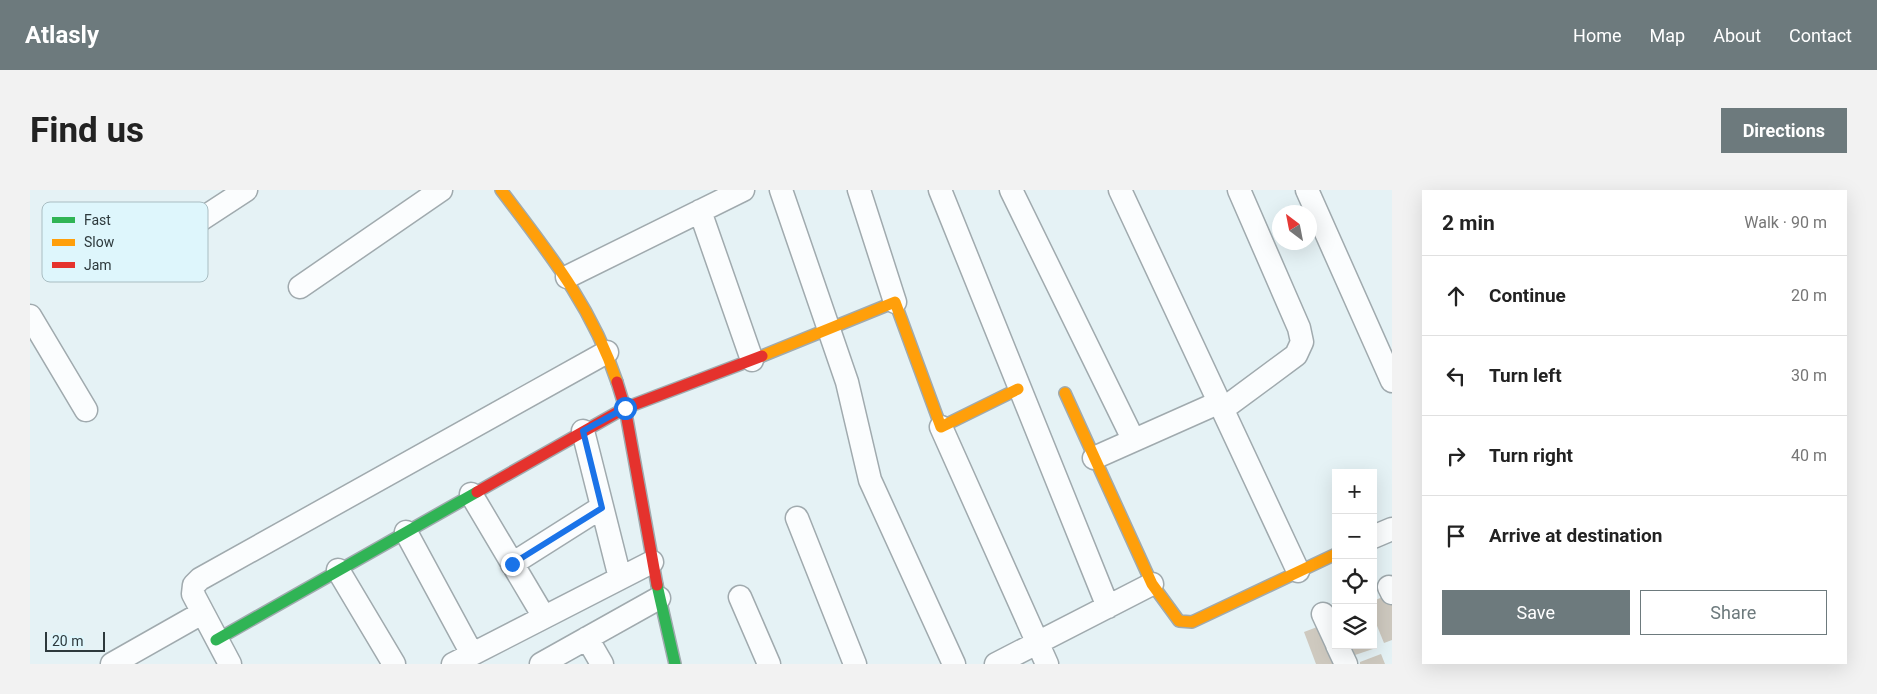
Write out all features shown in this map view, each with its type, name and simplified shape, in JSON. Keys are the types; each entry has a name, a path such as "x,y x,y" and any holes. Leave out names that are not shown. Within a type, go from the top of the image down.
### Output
{"street":[{"path":"208,215 246,190"},
{"path":"300,286 440,190"},
{"path":"501,190 567,276 606,352 625,408 659,598 675,664"},
{"path":"567,276 743,190"},
{"path":"781,190 847,382 870,480 954,664"},
{"path":"859,190 895,302 941,427 1047,664"},
{"path":"940,190 1018,389 1108,607"},
{"path":"1011,190 1133,439"},
{"path":"1120,190 1298,571"},
{"path":"1094,458 1133,439 1222,406 1296,355 1302,342 1299,328 1239,190"},
{"path":"1307,190 1392,381"},
{"path":"700,211 752,360"},
{"path":"216,640 625,408 752,360 895,302"},
{"path":"30,316 86,410"},
{"path":"230,664 193,594 194,585 200,579 606,352"},
{"path":"941,427 1018,389"},
{"path":"1065,393 1152,584 1179,621 1192,622 1332,556"},
{"path":"583,431 620,578"},
{"path":"471,494 544,617"},
{"path":"512,564 602,508"},
{"path":"797,518 855,664"},
{"path":"1377,535 1392,529"},
{"path":"406,532 462,659 652,562"},
{"path":"338,570 394,664"},
{"path":"996,664 1152,584"},
{"path":"740,597 770,664"},
{"path":"541,664 659,598"},
{"path":"112,664 202,613"},
{"path":"1323,614 1332,633"},
{"path":"587,638 602,664"},
{"path":"1339,649 1346,664"}],"building":[{"path":"1390,594 1392,601 1392,640 1384,643 1377,626 1377,599"},
{"path":"1325,624 1332,643 1332,649 1334,649 1340,664 1316,664 1304,632"},
{"path":"1353,649 1373,649 1355,655"},
{"path":"1381,654 1385,664 1360,664 1360,662"}],"traffic: fast":[{"path":"216,640 477,492"},
{"path":"657,585 675,664"}],"traffic: slow":[{"path":"501,190 552,258 582,304 607,354 617,382"},
{"path":"762,356 895,302 941,427 1018,389"},
{"path":"1065,393 1152,584 1179,621 1192,622 1332,556"}],"traffic: jam":[{"path":"477,492 625,408 762,356"},
{"path":"617,382 625,408 657,585"}],"route":[{"path":"512,564 602,508 583,431 625,408"}]}
